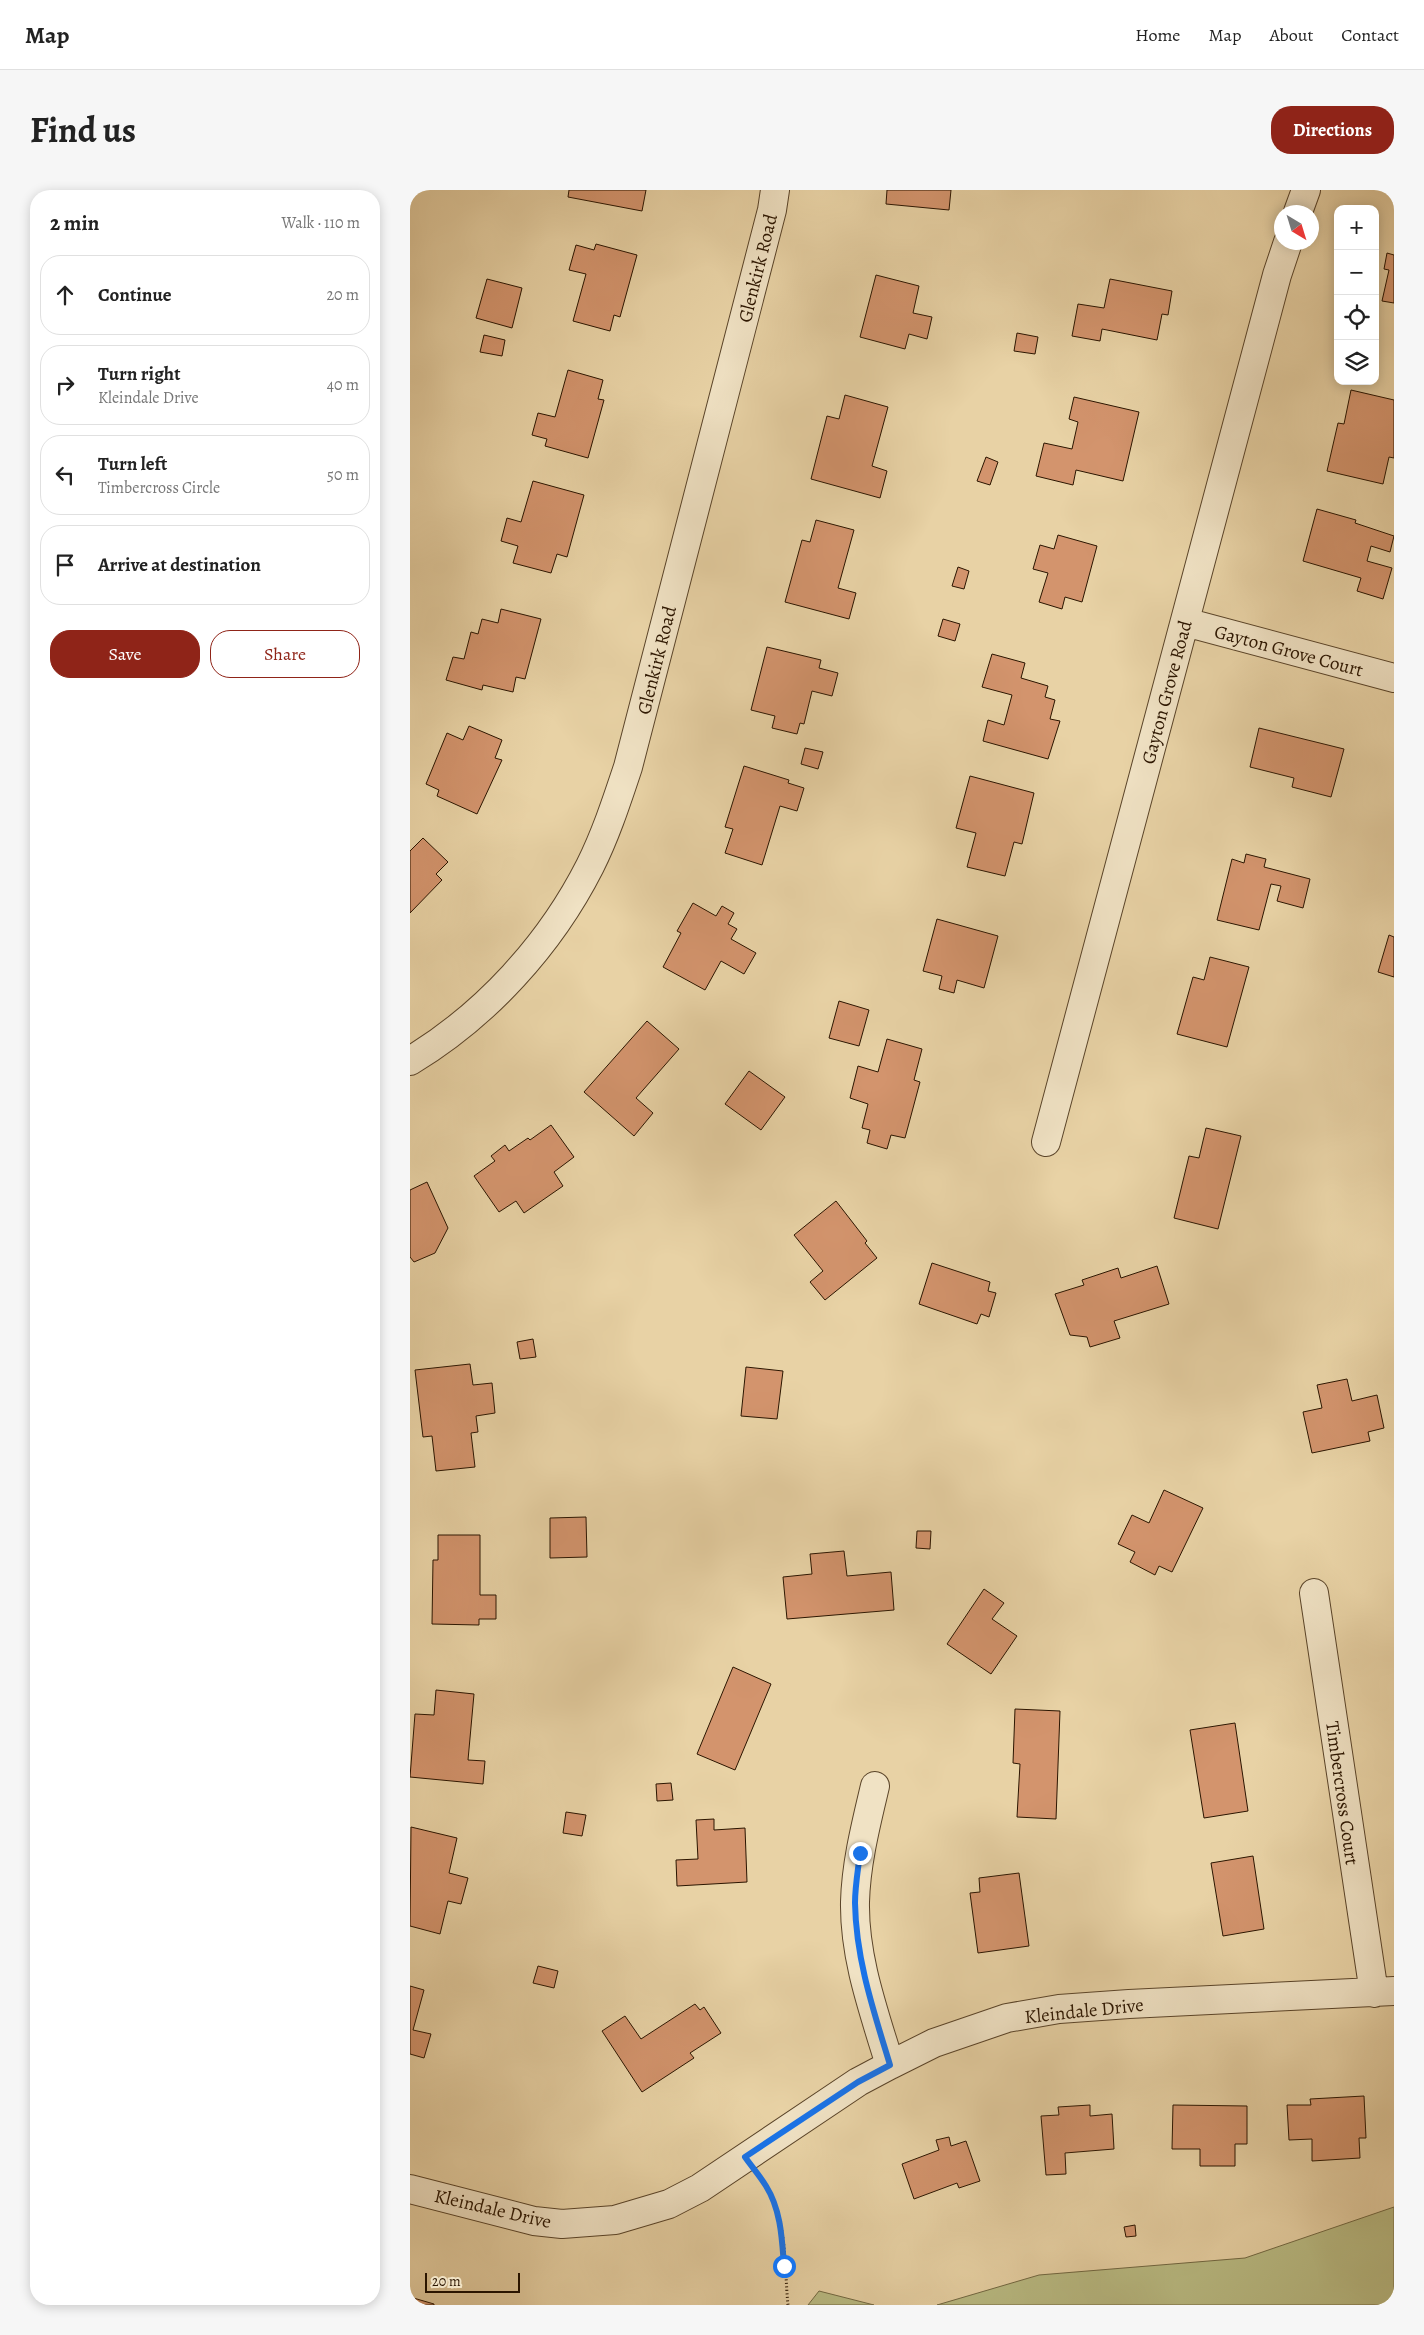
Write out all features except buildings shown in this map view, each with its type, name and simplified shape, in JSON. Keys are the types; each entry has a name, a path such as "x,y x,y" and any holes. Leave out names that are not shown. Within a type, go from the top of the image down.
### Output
{"street":[{"name":"Glenkirk Road","path":"410,1062 474,1015 519,971 557,922 590,867 605,835 628,767 769,220 774,190"},
{"path":"1301,205 1306,190"},
{"name":"Gayton Grove Road","path":"1046,1142 1274,285 1285,250"},
{"name":"Gayton Grove Court","path":"1185,622 1394,678"},
{"name":"Timbercross Court","path":"1314,1593 1384,1992"},
{"path":"875,1786 860,1853 855,1903 859,1951 864,1979 890,2065"},
{"name":"Kleindale Drive","path":"410,2189 534,2221 589,2223 615,2220 669,2204 700,2188 858,2082 890,2065 934,2043 1008,2018 1059,2009 1384,1992"}],"path":[{"path":"745,2157 767,2186 774,2202 781,2227 788,2305"}],"green space":[{"path":"1394,2207 1394,2305 937,2305 1039,2275 1245,2258"},
{"path":"819,2291 874,2305 808,2305"}],"route":[{"path":"784,2266 781,2227 774,2202 767,2186 745,2157 858,2082 890,2065 864,1979 859,1951 855,1903 860,1853"}]}
